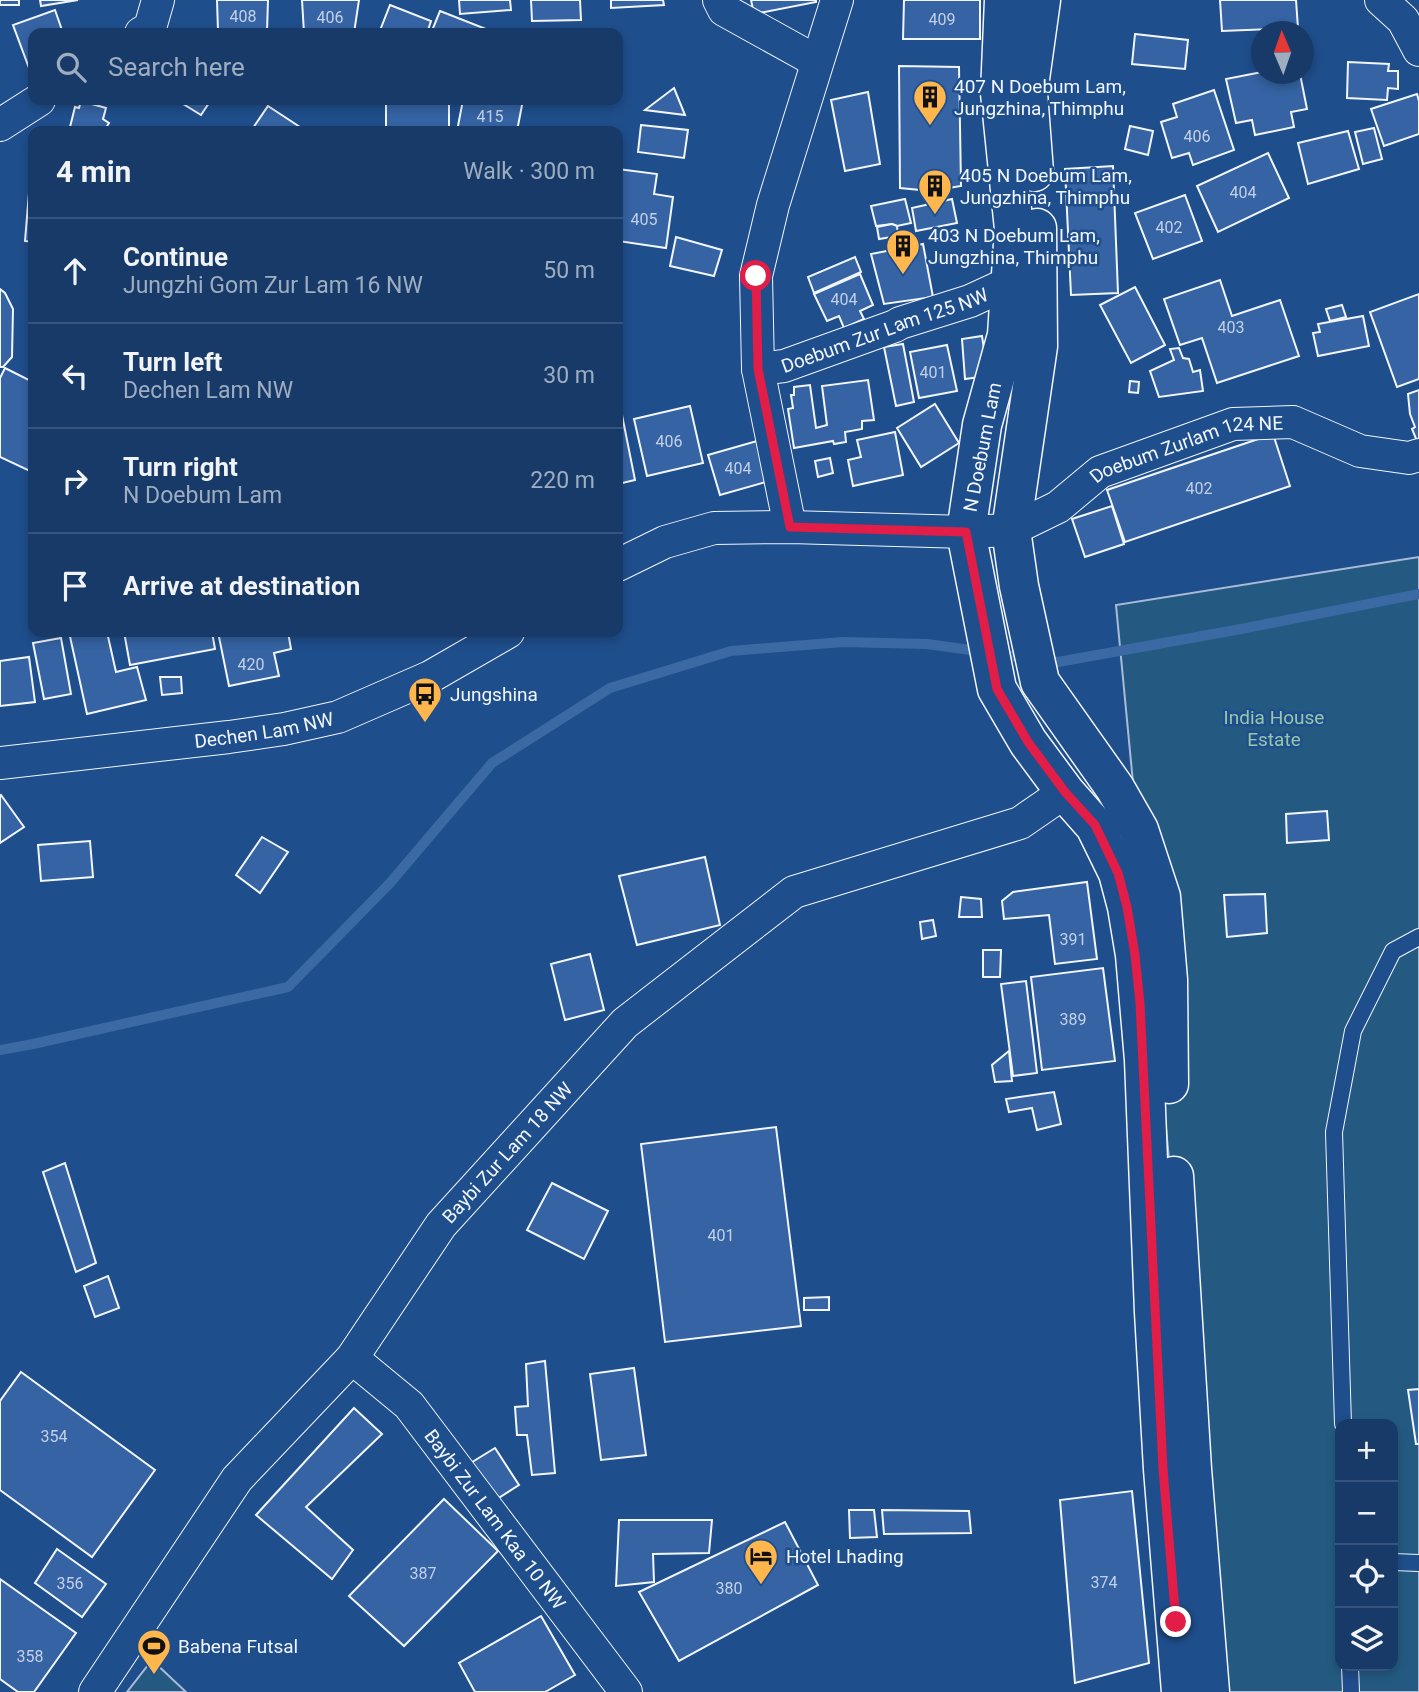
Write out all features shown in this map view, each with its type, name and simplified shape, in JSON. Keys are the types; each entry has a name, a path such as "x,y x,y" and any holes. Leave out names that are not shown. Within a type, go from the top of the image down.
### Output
{"main road":[{"name":"N Doebum Lam","path":"1004,0 1000,93 1014,229 1007,335 982,425 966,532 997,689 1028,742 1065,792 1095,825 1118,873 1127,907 1135,955 1144,1060 1163,1469 1181,1692"},
{"name":"N Doebum Lam","path":"1041,0 1028,93 1037,218 1038,346 1011,530 1024,610 1040,682 1057,710 1115,788 1139,830 1161,897 1168,980 1169,1096 1191,1455 1210,1692"}],"street":[{"path":"150,28 158,0"},
{"path":"719,0 724,10 817,61"},
{"path":"790,527 758,369 756,276 773,205 837,0"},
{"path":"1381,0 1403,20 1419,50"},
{"path":"0,125 31,105"},
{"name":"Doebum Zur Lam 125 NW","path":"758,369 784,366 900,323 970,301 1009,283"},
{"name":"Doebum Zurlam 124 NE","path":"966,532 1011,530 1058,507 1100,472 1233,424 1293,422 1360,451 1409,458 1419,455"},
{"path":"623,563 665,542 714,528 790,527 966,532"},
{"name":"Dechen Lam NW","path":"0,764 229,737 338,717 430,677 499,637"},
{"name":"Baybi Zur Lam 18 NW","path":"95,1692 237,1479 352,1358 441,1225 625,1023 794,892 1020,823 1065,792"},
{"name":"Baybi Zur Lam Kaa 10 NW","path":"352,1358 409,1405 626,1692"}],"lane":[{"path":"1343,1419 1334,1132 1353,1031 1393,951 1419,937"},
{"path":"1398,1562 1419,1563"},
{"path":"1350,1671 1351,1692"}],"green space":[{"name":"India House Estate","path":"1419,557 1419,1692 1220,1692 1116,605"},
{"name":"Babena Futsal","path":"152,1660 186,1692 127,1692"}],"building":[{"path":"0,0 19,0 19,5 0,5"},
{"path":"40,0 78,0 41,6"},
{"path":"217,0 268,0 267,28 218,28"},
{"path":"302,0 359,0 355,28 304,28"},
{"path":"459,0 510,0 511,10 460,14"},
{"path":"531,0 580,0 581,20 532,21"},
{"path":"611,0 663,0 664,5 611,8"},
{"path":"751,0 816,0 816,2 754,14"},
{"path":"904,0 980,0 980,39 903,39"},
{"path":"1220,0 1296,0 1298,21 1251,21 1251,30 1222,31"},
{"path":"390,5 431,21 429,28 381,28"},
{"path":"55,10 61,28 28,28 28,65 13,25"},
{"path":"440,11 483,28 433,28"},
{"path":"1135,34 1188,40 1185,69 1132,64"},
{"path":"1348,62 1389,64 1388,71 1398,71 1398,89 1388,88 1387,100 1347,98"},
{"name":"407 N Doebum Lam, Jungzhina, Thimphu","path":"899,66 959,67 961,186 931,191 900,188"},
{"path":"1251,74 1251,84 1302,84 1307,109 1291,112 1294,127 1255,135 1252,120 1236,123 1226,79"},
{"path":"674,88 685,115 645,110"},
{"path":"1214,90 1234,150 1193,165 1189,153 1172,158 1161,122 1177,117 1173,104"},
{"path":"868,92 880,164 845,171 831,100"},
{"path":"1417,94 1419,134 1384,146 1371,109"},
{"path":"80,105 95,105 106,108 103,119 109,123 107,126 70,126 75,107 79,108"},
{"path":"185,105 208,105 201,115"},
{"path":"386,105 449,105 449,126 386,126"},
{"path":"462,105 522,105 518,126 458,126"},
{"path":"268,106 298,126 254,126"},
{"path":"641,125 688,130 684,158 638,152"},
{"path":"1130,126 1153,131 1148,155 1125,149"},
{"path":"1374,128 1382,159 1363,164 1355,132"},
{"path":"1348,131 1359,169 1308,184 1298,143"},
{"path":"1268,153 1289,198 1218,232 1197,186"},
{"path":"1113,166 1118,293 1071,295 1065,169"},
{"path":"623,170 657,174 654,194 673,197 666,248 623,242"},
{"path":"1185,195 1202,241 1153,259 1135,213"},
{"path":"905,199 911,223 876,226 871,206"},
{"name":"405 N Doebum Lam, Jungzhina, Thimphu","path":"952,199 957,223 916,231 912,208"},
{"path":"28,205 28,241 25,241"},
{"path":"892,224 897,226 898,236 879,239 877,227"},
{"path":"676,237 722,250 714,276 670,266"},
{"name":"403 N Doebum Lam, Jungzhina, Thimphu","path":"923,244 933,297 884,304 871,254"},
{"path":"855,257 861,272 814,293 808,277"},
{"path":"860,274 873,305 860,311 864,319 844,328 839,316 827,321 814,294"},
{"path":"1220,280 1232,316 1280,300 1299,356 1217,383 1202,338 1180,345 1164,299"},
{"path":"1135,287 1165,345 1131,363 1100,305"},
{"path":"0,289 13,309 12,357 3,367 0,367"},
{"path":"1419,294 1419,379 1397,387 1370,312"},
{"path":"1342,305 1346,317 1330,321 1326,309"},
{"path":"1363,316 1369,346 1318,356 1313,333 1320,332 1318,324"},
{"path":"982,336 986,362 979,377 965,379 962,339"},
{"path":"903,344 914,402 896,406 884,347"},
{"path":"947,345 957,391 919,398 910,352"},
{"path":"1179,348 1183,358 1189,359 1193,372 1200,370 1203,391 1159,397 1150,371 1174,360 1170,349"},
{"path":"5,368 28,380 28,470 0,457 0,378"},
{"path":"868,380 874,420 862,421 862,429 845,432 846,442 834,444 833,441 794,448 788,409 793,408 791,395 794,395 794,387 810,385 816,428 827,425 822,386"},
{"path":"1130,381 1139,382 1138,393 1129,392"},
{"path":"1419,390 1419,446 1412,429 1415,427 1410,414 1408,394"},
{"path":"935,404 959,443 921,467 897,428"},
{"path":"690,406 703,463 647,476 634,419"},
{"path":"623,420 635,480 623,483"},
{"path":"895,432 903,475 853,486 848,460 861,457 857,440"},
{"path":"1273,434 1290,486 1125,542 1107,490"},
{"path":"757,441 769,481 720,495 708,455"},
{"path":"830,458 833,473 818,477 815,461"},
{"path":"1112,506 1124,544 1085,557 1072,519"},
{"path":"70,637 108,637 116,672 137,667 146,700 87,714"},
{"path":"125,637 213,637 215,649 130,665"},
{"path":"219,637 289,637 291,649 274,653 279,676 229,686"},
{"path":"61,638 71,694 44,699 33,643"},
{"path":"29,657 35,702 0,706 0,661"},
{"path":"160,677 181,677 182,693 162,695"},
{"path":"0,796 24,827 0,843"},
{"path":"1327,811 1329,840 1287,843 1286,814"},
{"path":"262,837 288,852 260,893 236,875"},
{"path":"90,841 93,877 41,881 38,845"},
{"path":"705,857 720,925 637,945 619,876"},
{"path":"1087,882 1097,959 1055,964 1049,915 1004,919 1002,901 1013,892"},
{"path":"1265,894 1267,933 1227,937 1224,895"},
{"path":"961,897 981,899 982,917 959,917"},
{"path":"933,920 936,936 922,939 920,922"},
{"path":"983,950 1001,950 1000,977 983,977"},
{"path":"590,954 604,1010 565,1020 551,964"},
{"path":"1103,968 1115,1061 1042,1070 1031,977"},
{"path":"1026,981 1037,1073 1013,1076 1001,984"},
{"path":"1009,1051 1012,1081 995,1082 992,1065"},
{"path":"1054,1092 1061,1124 1037,1130 1032,1108 1009,1112 1006,1099"},
{"path":"776,1127 801,1326 665,1342 641,1144"},
{"path":"65,1163 96,1263 76,1272 43,1172"},
{"path":"552,1183 608,1211 584,1259 527,1230"},
{"path":"108,1276 119,1308 95,1317 84,1286"},
{"path":"829,1297 829,1310 804,1310 804,1298"},
{"path":"545,1361 555,1473 532,1475 527,1435 517,1435 515,1407 528,1406 526,1364"},
{"path":"634,1368 646,1455 601,1460 590,1374"},
{"path":"21,1372 155,1470 92,1557 0,1490 0,1401"},
{"path":"1419,1389 1419,1444 1416,1444 1408,1390"},
{"path":"354,1408 382,1434 306,1507 353,1550 332,1579 256,1515"},
{"path":"495,1448 519,1485 494,1501 469,1464"},
{"path":"1132,1491 1149,1663 1075,1683 1060,1500"},
{"path":"444,1499 498,1551 404,1646 349,1596"},
{"path":"849,1510 874,1510 877,1537 850,1538"},
{"path":"882,1510 969,1511 971,1533 884,1534"},
{"path":"619,1520 712,1520 709,1553 653,1554 654,1582 616,1586"},
{"path":"785,1522 818,1585 679,1661 639,1592"},
{"path":"57,1549 106,1584 82,1617 35,1583"},
{"path":"0,1579 76,1633 34,1692 18,1692 0,1679"},
{"path":"541,1616 575,1675 545,1692 475,1692 459,1663"}],"waterway":[{"path":"1044,660 1058,662 1419,594"},
{"path":"0,1050 288,987 390,883 492,763 610,688 731,651 843,642 927,644 1028,658"}],"place":[{"name":"407 N Doebum Lam, Jungzhina, Thimphu","path":"930,127"},
{"name":"405 N Doebum Lam, Jungzhina, Thimphu","path":"935,216"},
{"name":"403 N Doebum Lam, Jungzhina, Thimphu","path":"903,276"},
{"name":"Jungshina","path":"425,724"},
{"name":"Hotel Lhading","path":"761,1586"},
{"name":"Babena Futsal","path":"154,1676"}],"route":[{"path":"756,276 758,369 790,527 966,532 997,689 1028,742 1065,792 1095,825 1118,873 1127,907 1140,1003 1163,1469 1176,1622"}]}
